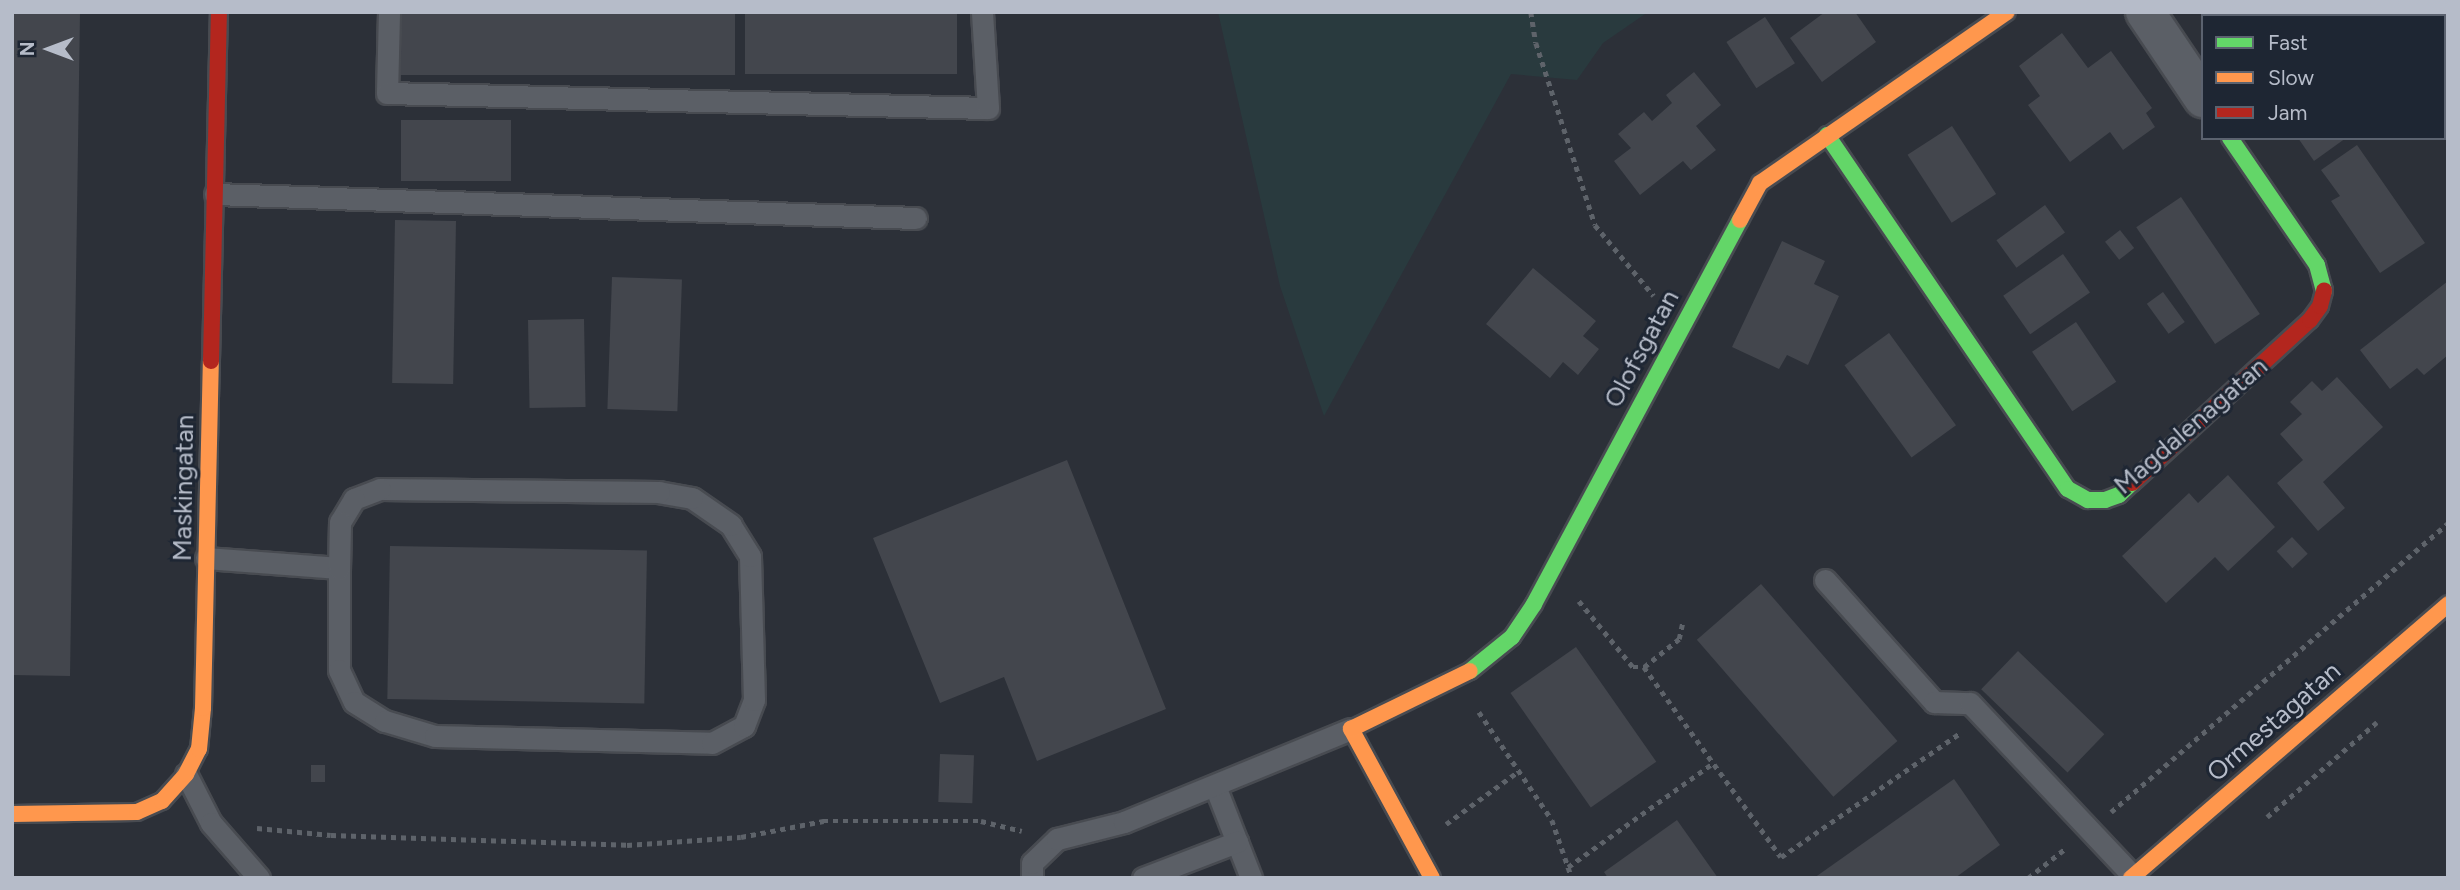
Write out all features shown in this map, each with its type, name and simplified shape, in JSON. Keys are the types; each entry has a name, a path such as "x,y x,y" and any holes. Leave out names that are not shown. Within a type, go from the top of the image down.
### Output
{"street":[{"name":"Maskingatan","path":"12,814 97,815 137,812 162,802 187,774 199,749 202,722 219,12"},
{"name":"Olofsgatan","path":"1351,729 1457,679 1482,664 1511,637 1553,569 1760,183 2007,12"},
{"path":"2145,12 2201,95"},
{"name":"Magdalenagatan","path":"1827,135 2068,489 2088,500 2105,500 2119,495 2310,320 2320,306 2324,289 2317,265 2231,140"},
{"name":"Ormestagatan","path":"2132,877 2448,604"},
{"path":"1351,729 1432,878"}],"lane":[{"path":"389,12 387,93 988,108 982,12"},
{"path":"215,194 916,218"},
{"path":"380,489 659,492 692,498 731,525 750,556 754,699 744,726 712,743 435,736 385,721 354,702 339,670 339,568 340,522 354,499 380,489"},
{"path":"206,558 339,568"},
{"path":"1825,580 1934,702 1970,703 2132,877"},
{"path":"1032,878 1032,863 1057,839 1124,822 1351,729"},
{"path":"187,774 211,823 259,878"},
{"path":"1215,786 1251,878"},
{"path":"1143,878 1237,842"}],"path":[{"path":"1531,12 1536,43 1595,225 1663,306 1685,320"},
{"path":"2028,878 2164,769 2448,523"},
{"path":"1553,569 1633,667 1644,667 1679,639 1684,620"},
{"path":"1644,667 1781,857 1984,717"},
{"path":"1457,679 1552,820 1572,878"},
{"path":"1568,867 1713,763"},
{"path":"1414,847 1519,771"},
{"path":"211,823 331,835 627,845 741,837 822,821 981,821 1057,839"}],"shaded area":[{"path":"1218,12 1648,12 1603,43 1577,80 1511,74 1324,416 1280,286"}],"building":[{"path":"12,12 80,12 70,676 12,675"},
{"path":"400,12 735,12 735,75 400,75"},
{"path":"745,12 957,12 957,74 745,74"},
{"path":"1825,12 1855,12 1876,42 1822,82 1790,38"},
{"path":"2216,12 2276,12 2276,14"},
{"path":"1765,17 1795,63 1756,88 1726,42"},
{"path":"2062,33 2088,68 2111,51 2152,108 2146,113 2155,127 2123,150 2110,132 2070,162 2028,105 2040,96 2019,66"},
{"path":"1694,72 1721,105 1696,126 1716,150 1691,170 1683,161 1640,195 1614,161 1631,148 1618,134 1644,112 1652,121 1672,103 1666,95"},
{"path":"401,120 511,120 511,181 401,181"},
{"path":"1952,126 1996,194 1952,223 1908,155"},
{"path":"2299,140 2343,140 2314,161"},
{"path":"2357,145 2425,243 2380,273 2331,201 2340,196 2321,170"},
{"path":"2181,197 2260,314 2215,344 2136,227"},
{"path":"2045,205 2065,233 2016,268 1996,240"},
{"path":"395,220 456,221 453,384 392,383"},
{"path":"2120,230 2134,248 2119,260 2105,242"},
{"path":"1782,241 1825,261 1814,284 1839,296 1808,365 1787,355 1779,369 1732,347"},
{"path":"2063,254 2090,293 2030,334 2003,296"},
{"path":"1533,268 1596,321 1583,336 1599,349 1578,375 1563,362 1550,378 1486,324"},
{"path":"612,277 682,279 677,411 607,409"},
{"path":"2448,281 2448,355 2424,375 2417,368 2390,389 2360,350"},
{"path":"2163,292 2185,322 2169,334 2147,304"},
{"path":"584,319 586,407 530,408 528,320"},
{"path":"2076,322 2116,382 2072,411 2032,352"},
{"path":"1889,333 1956,425 1912,458 1845,365"},
{"path":"2337,377 2383,427 2323,482 2345,508 2318,531 2277,483 2303,460 2280,434 2302,414 2290,402 2312,381 2322,391"},
{"path":"1067,460 1166,709 1037,761 1004,677 940,703 873,538"},
{"path":"2228,475 2275,527 2228,571 2215,557 2166,603 2122,556 2189,493 2198,503"},
{"path":"2292,537 2308,554 2292,568 2277,551"},
{"path":"390,546 647,550 644,703 387,699"},
{"path":"1761,584 1897,741 1833,797 1697,640"},
{"path":"1576,647 1656,762 1591,808 1510,693"},
{"path":"2018,651 2104,734 2068,772 1981,689"},
{"path":"940,754 974,755 972,803 938,802"},
{"path":"311,765 325,765 325,782 311,782"},
{"path":"1954,779 2000,845 1955,878 1814,878"},
{"path":"1677,820 1718,878 1608,878 1604,872"}],"traffic: fast":[{"path":"1827,135 2068,489 2088,500 2105,500 2119,495 2132,483"},
{"path":"2231,140 2317,265 2324,291"},
{"path":"1470,671 1512,637 1534,604 1740,220"}],"traffic: slow":[{"path":"1740,220 1760,183 2007,12"},
{"path":"12,814 137,812 162,801 186,774 199,749 203,708 211,361"},
{"path":"2131,878 2448,604"},
{"path":"1432,878 1351,729 1470,671"}],"traffic: jam":[{"path":"211,361 219,12"},
{"path":"2132,483 2310,320 2320,306 2324,291"}]}
